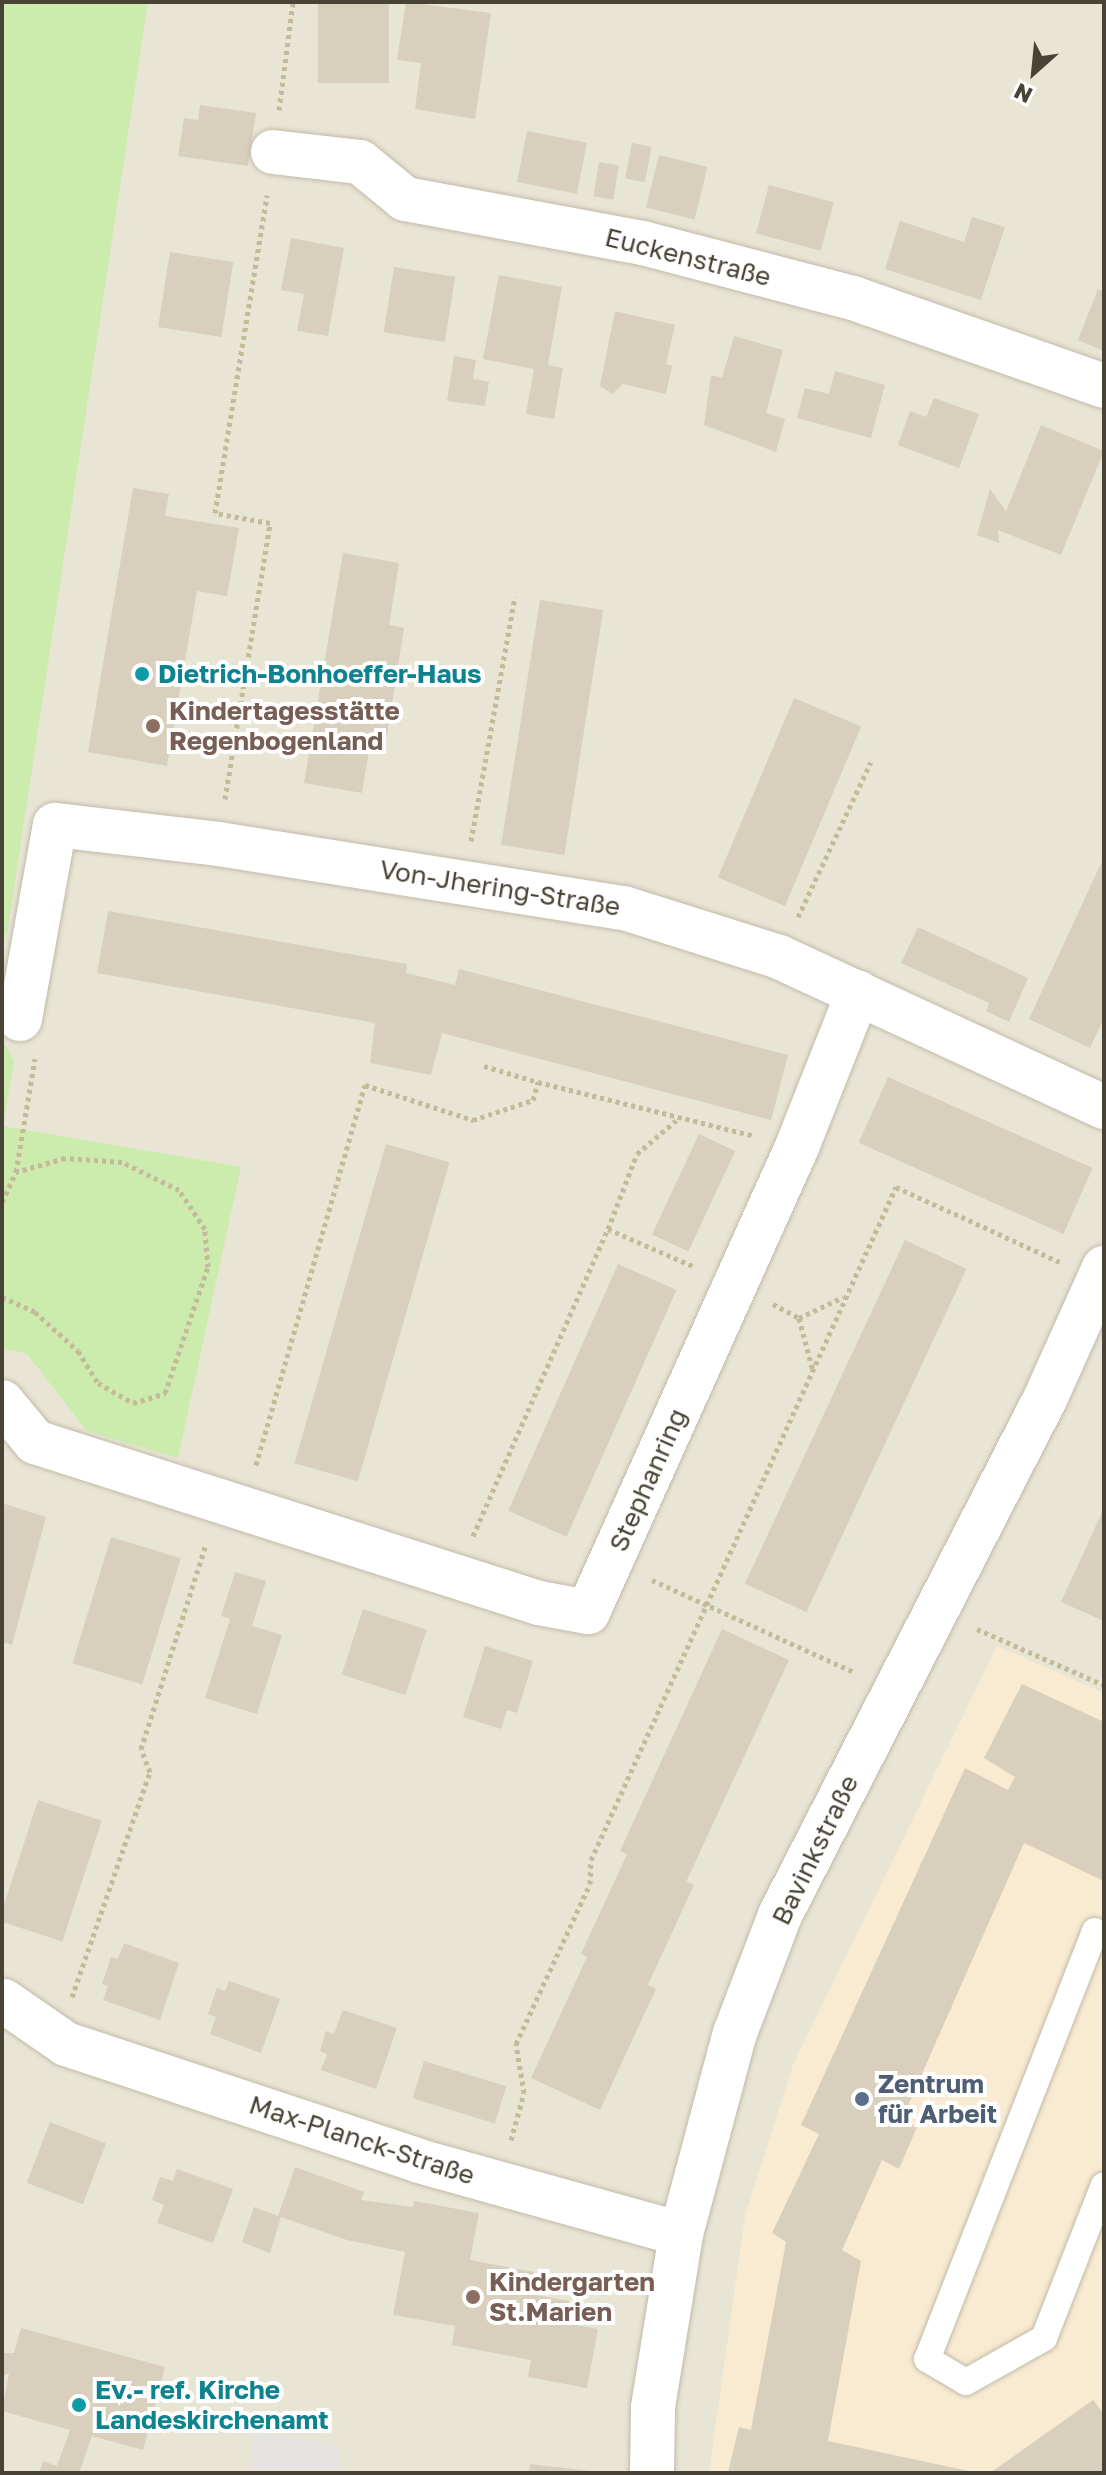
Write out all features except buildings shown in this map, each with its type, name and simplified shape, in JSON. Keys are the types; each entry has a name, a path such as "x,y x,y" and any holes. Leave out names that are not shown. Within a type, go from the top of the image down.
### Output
{"street":[{"name":"Euckenstraße","path":"273,152 360,162 405,199 643,243 853,298 1104,386"},
{"name":"Von-Jhering-Straße","path":"20,1019 55,825 218,844 624,908 779,957 1104,1107"},
{"name":"Stephanring","path":"2,1402 35,1442 539,1603 588,1612 797,1147 858,993"},
{"name":"Bavinkstraße","path":"652,2473 653,2407 681,2234 735,2033 780,1915 1045,1399 1102,1274"},
{"name":"Max-Planck-Straße","path":"4,2001 47,2034 499,2183 681,2234"}],"lane":[{"path":"1095,1931 927,2359 966,2382 1044,2338 1104,2185"}],"path":[{"path":"218,844 270,523 215,513 273,152 293,2"},
{"path":"463,881 515,597"},
{"path":"779,957 871,762"},
{"path":"2,1202 16,1172 36,1058 20,1019"},
{"path":"484,1066 797,1147"},
{"path":"47,2034 78,1987 150,1772 141,1749 232,1505 365,1085 473,1120 533,1100 538,1082"},
{"path":"456,1576 608,1229 637,1154 680,1117"},
{"path":"2,1297 35,1312 78,1351 98,1383 133,1403 165,1393 208,1267 205,1229 179,1190 122,1162 65,1158 16,1172"},
{"path":"499,2183 524,2093 516,2044 590,1884 591,1860 704,1604 896,1187 1102,1274"},
{"path":"608,1229 736,1285 799,1318 813,1372"},
{"path":"799,1318 844,1297"},
{"path":"611,1562 895,1690"},
{"path":"935,1611 1104,1685"}],"shaded area":[{"path":"146,2 1104,2 1104,2473 2,2473 2,757"},
{"path":"997,1646 1104,1693 1104,2473 709,2473 745,2216 793,2065"},
{"path":"252,2430 340,2446 341,2473 253,2473"}],"green space":[{"path":"2,2 148,2 7,935 2,934"},
{"path":"2,1039 14,1061 3,1126 241,1167 178,1458 87,1431 27,1354 2,1348"}],"place":[{"name":"Dietrich-Bonhoeffer-Haus","path":"142,674"},
{"name":"Kindertagesstätte Regenbogenland","path":"153,726"},
{"name":"Zentrum für Arbeit","path":"862,2099"},
{"name":"Kindergarten St.Marien","path":"473,2297"},
{"name":"Ev.- ref. Kirche Landeskirchenamt","path":"79,2405"}]}
